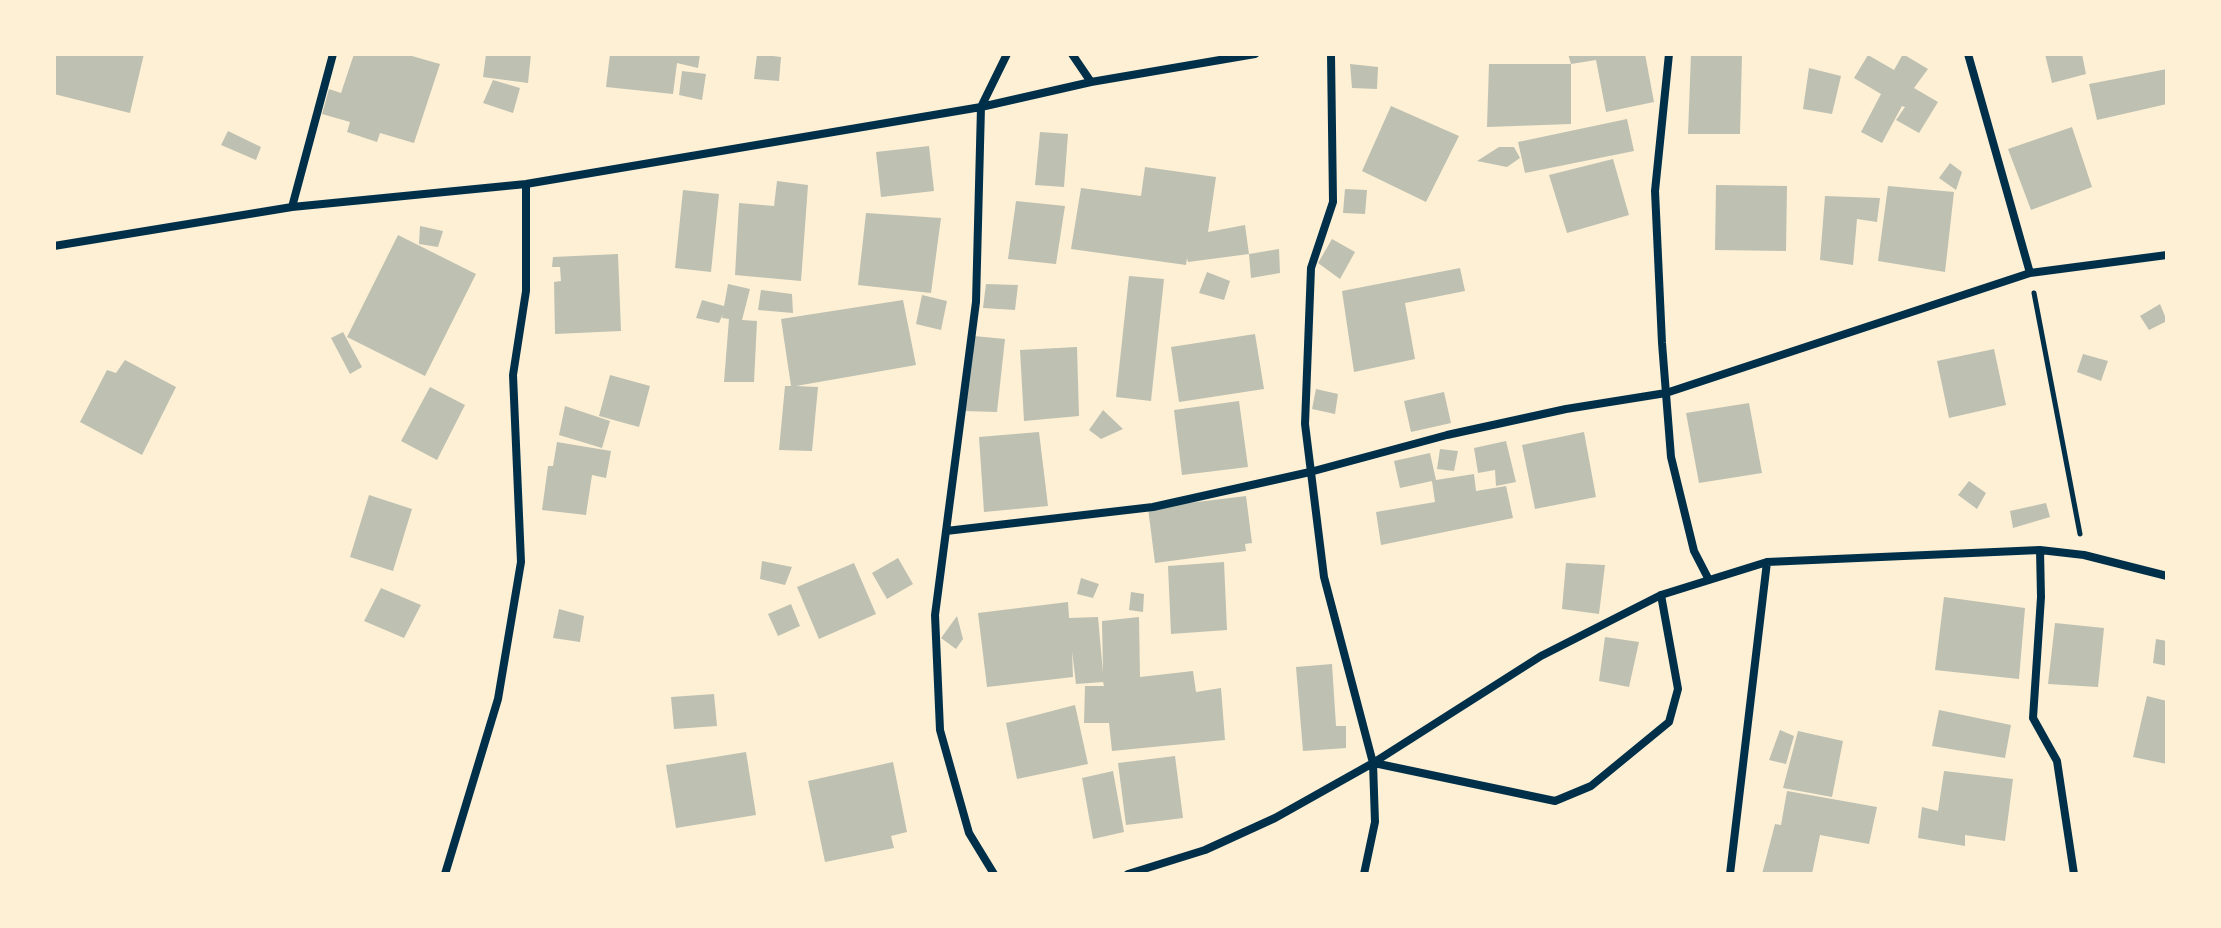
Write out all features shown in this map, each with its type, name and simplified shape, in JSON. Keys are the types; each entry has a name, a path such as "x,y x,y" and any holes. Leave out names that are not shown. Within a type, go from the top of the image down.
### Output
{"street":[{"path":"292,207 333,54"},
{"path":"994,874 969,833 940,730 935,615 976,302 981,107 1007,54"},
{"path":"1072,54 1091,82"},
{"path":"54,246 292,207 526,184 981,107 1091,82 1255,54"},
{"path":"1331,54 1333,202 1311,268 1305,424 1324,577 1373,763 1375,822 1364,874"},
{"path":"1669,54 1655,191 1666,393 1671,457 1694,551 1709,580"},
{"path":"1968,54 2030,273"},
{"path":"445,874 498,699 521,562 513,375 526,291 526,184"},
{"path":"946,531 1153,507 1310,472 1462,432 1566,409 1666,393 2030,273 2167,255"},
{"path":"2040,550 2041,597 2033,718 2057,761 2074,874"},
{"path":"1128,874 1205,850 1275,818 1373,763 1541,656 1661,595 1767,562 2040,550 2084,555 2167,576"},
{"path":"1730,874 1767,562"},
{"path":"1373,763 1555,801 1591,786 1669,722 1678,689 1661,595"}],"path":[{"path":"2030,273 2084,555"}],"building":[{"path":"54,54 144,54 130,113 54,94"},
{"path":"354,54 405,54 440,64 414,143 380,133 377,142 347,132 350,122 322,114 329,89 341,93"},
{"path":"486,54 531,54 528,83 483,77"},
{"path":"610,54 700,54 698,68 677,63 673,94 606,87"},
{"path":"757,54 781,57 779,81 754,79"},
{"path":"1568,54 1645,54 1654,102 1606,112 1596,60 1571,64"},
{"path":"1691,54 1742,54 1740,134 1688,134"},
{"path":"1903,54 1928,69 1914,88 1938,102 1919,133 1896,120 1905,107 1902,106 1882,143 1861,132 1881,94 1854,78 1868,55 1894,70"},
{"path":"2045,54 2082,54 2086,74 2052,83"},
{"path":"1350,64 1378,67 1377,89 1352,88"},
{"path":"1489,64 1571,64 1571,124 1487,127"},
{"path":"1809,68 1841,76 1832,114 1803,109"},
{"path":"2167,69 2167,104 2097,120 2089,84"},
{"path":"682,71 706,74 702,100 679,95"},
{"path":"493,80 520,88 513,113 483,103"},
{"path":"1391,106 1459,136 1426,202 1362,171"},
{"path":"1627,119 1634,151 1525,173 1518,142"},
{"path":"2072,127 2092,187 2031,210 2008,149"},
{"path":"228,131 261,147 256,160 221,145"},
{"path":"1040,132 1068,134 1064,187 1035,185"},
{"path":"929,146 934,191 881,197 876,152"},
{"path":"1499,147 1514,147 1520,158 1507,167 1477,161"},
{"path":"1613,159 1629,215 1567,233 1549,175"},
{"path":"1950,163 1962,172 1956,190 1939,178"},
{"path":"1145,167 1216,177 1208,232 1245,225 1249,254 1188,262 1187,258 1186,265 1071,249 1081,188 1141,196"},
{"path":"777,181 808,185 801,281 735,275 739,203 774,206"},
{"path":"1716,185 1787,186 1786,251 1715,250"},
{"path":"1888,186 1954,192 1945,272 1878,261"},
{"path":"1345,189 1367,190 1365,214 1343,213"},
{"path":"683,190 719,194 711,272 675,268"},
{"path":"1825,196 1880,198 1877,222 1857,219 1853,265 1820,260"},
{"path":"1016,201 1065,206 1056,264 1008,259"},
{"path":"866,213 941,218 931,293 858,285"},
{"path":"420,226 443,231 438,247 419,244"},
{"path":"398,235 476,274 425,376 347,337"},
{"path":"1332,239 1355,252 1340,279 1318,263"},
{"path":"1279,249 1280,273 1251,278 1249,254"},
{"path":"618,254 621,331 555,334 554,282 561,281 560,267 552,267 553,257"},
{"path":"1460,268 1465,291 1405,303 1415,359 1354,372 1342,291"},
{"path":"1207,272 1230,281 1224,300 1199,293"},
{"path":"1129,276 1164,279 1151,401 1116,397"},
{"path":"728,284 750,289 742,320 757,321 754,382 724,382 729,319 722,318 723,314 719,323 696,318 702,300 724,306"},
{"path":"986,284 1018,285 1015,310 983,308"},
{"path":"761,290 792,294 793,313 758,310"},
{"path":"922,295 947,301 941,330 916,324"},
{"path":"903,300 916,365 796,386 818,387 812,451 779,450 785,386 791,386 781,319"},
{"path":"2160,304 2167,321 2149,330 2140,316"},
{"path":"343,332 362,367 350,374 331,338"},
{"path":"1255,334 1264,389 1179,402 1171,347"},
{"path":"974,336 1005,339 997,412 964,411"},
{"path":"1077,347 1079,416 1024,421 1020,350"},
{"path":"1994,349 2006,405 1949,418 1937,361"},
{"path":"2083,354 2108,361 2101,381 2077,372"},
{"path":"125,360 176,387 142,455 80,422 107,370 116,373"},
{"path":"610,375 650,386 639,427 599,416"},
{"path":"430,387 465,405 437,460 401,441"},
{"path":"1316,389 1338,394 1335,414 1312,409"},
{"path":"1444,392 1451,423 1411,432 1404,401"},
{"path":"1239,401 1248,467 1182,475 1174,410"},
{"path":"1749,403 1762,473 1699,483 1686,413"},
{"path":"565,406 610,421 602,448 559,435"},
{"path":"1103,410 1123,429 1101,439 1089,430"},
{"path":"1039,432 1048,506 984,512 979,437"},
{"path":"1584,432 1596,497 1535,509 1522,445"},
{"path":"1506,441 1516,482 1496,486 1495,470 1478,473 1474,448"},
{"path":"557,442 611,451 606,478 592,475 586,515 542,510 548,466 553,466"},
{"path":"1440,449 1458,451 1454,471 1437,469"},
{"path":"1430,453 1436,480 1474,474 1476,491 1506,486 1513,518 1381,545 1376,512 1435,502 1432,481 1400,488 1394,461"},
{"path":"1969,481 1986,493 1977,509 1958,495"},
{"path":"369,495 412,509 393,571 350,557"},
{"path":"1246,496 1252,543 1245,544 1246,551 1155,563 1148,508"},
{"path":"2046,503 2050,517 2013,528 2010,511"},
{"path":"898,558 913,584 887,599 872,573"},
{"path":"762,561 792,567 785,585 760,579"},
{"path":"1224,562 1227,630 1171,634 1168,566"},
{"path":"854,563 876,614 819,639 797,587"},
{"path":"1566,563 1605,565 1599,614 1562,609"},
{"path":"1081,578 1099,584 1093,598 1077,594"},
{"path":"381,588 421,605 404,638 364,621"},
{"path":"1131,592 1144,594 1143,612 1129,610"},
{"path":"1944,597 2025,608 2019,679 1935,670"},
{"path":"1068,602 1069,618 1098,617 1103,673 1102,621 1139,617 1140,677 1193,671 1196,692 1221,688 1225,740 1112,751 1109,723 1084,723 1085,686 1104,686 1103,682 1076,684 1072,651 1073,677 987,687 978,613"},
{"path":"791,604 800,626 778,636 768,614"},
{"path":"559,609 584,616 580,642 553,638"},
{"path":"957,616 963,639 956,649 941,638"},
{"path":"2055,623 2104,628 2098,687 2048,684"},
{"path":"1605,637 1639,642 1629,687 1599,681"},
{"path":"2156,639 2167,641 2167,666 2153,663"},
{"path":"1332,664 1336,726 1346,726 1346,748 1303,751 1296,667"},
{"path":"714,694 717,726 674,729 671,697"},
{"path":"2147,696 2167,701 2167,764 2133,757"},
{"path":"1075,705 1088,764 1017,779 1006,723"},
{"path":"1939,710 2011,725 2005,758 1932,746"},
{"path":"1780,730 1794,736 1786,764 1769,760"},
{"path":"1798,731 1843,741 1832,797 1783,788"},
{"path":"746,752 756,815 676,828 666,765"},
{"path":"1175,756 1183,818 1126,825 1118,763"},
{"path":"893,762 907,832 891,836 894,848 825,862 808,781"},
{"path":"1113,771 1124,832 1093,839 1082,778"},
{"path":"1944,771 2013,779 2005,841 1965,835 1965,846 1918,838 1922,807 1938,811"},
{"path":"1787,791 1877,807 1869,844 1820,835 1812,874 1762,874 1775,824 1781,825"}]}
